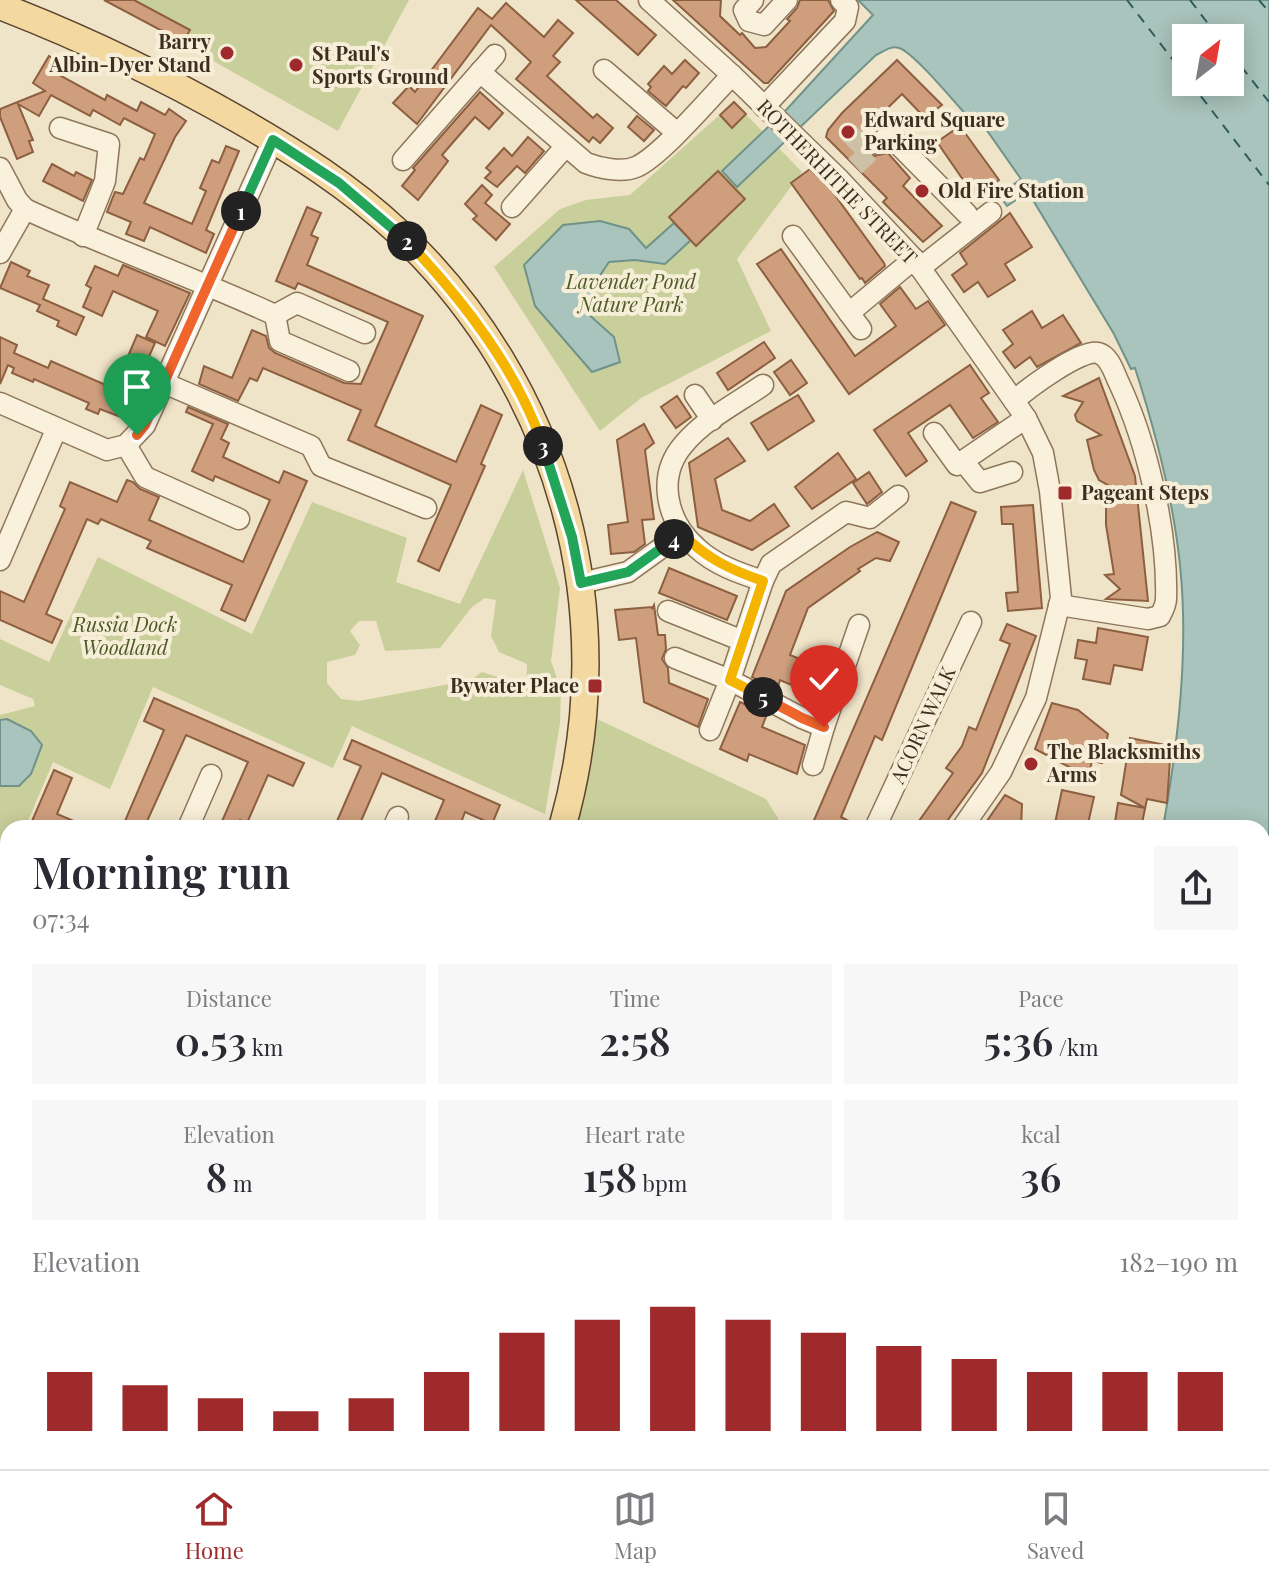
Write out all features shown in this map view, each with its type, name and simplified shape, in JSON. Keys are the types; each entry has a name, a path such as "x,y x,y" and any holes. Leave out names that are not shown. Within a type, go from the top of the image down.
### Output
{"main road":[{"path":"0,6 83,40 149,72 273,140 339,183 398,231 454,294 493,348 537,427 560,494 581,583 586,695 581,747 564,820"}],"street":[{"name":"ROTHERHITHE STREET","path":"649,0 803,145 848,173 917,263 1020,409 1043,453 1061,598 1038,691 1001,772 968,820"},
{"path":"753,0 744,10 749,21 764,25 787,0"},
{"path":"767,110 845,21 848,7 841,0"},
{"path":"403,160 495,55"},
{"path":"604,70 676,132"},
{"path":"480,72 586,163 597,167 634,168 676,132 732,75"},
{"path":"60,128 109,144 105,181 83,236"},
{"path":"879,144 889,135 967,214"},
{"path":"0,403 107,450 126,445 145,425 273,140"},
{"path":"512,207 565,147"},
{"path":"0,168 25,209 275,315"},
{"path":"0,253 25,209"},
{"path":"793,236 855,321 917,263 991,212"},
{"path":"275,315 297,303 365,333"},
{"path":"275,315 280,341 349,371"},
{"path":"934,433 957,465 1020,409 1045,378 1087,354 1096,352 1108,361 1130,407 1150,471 1164,560 1166,603 1160,616 1148,619 1059,605"},
{"path":"164,383 311,446 321,466 426,508"},
{"path":"763,385 681,446 667,475 667,494 682,533 715,562 763,581"},
{"path":"695,395 712,420"},
{"path":"0,560 56,430"},
{"path":"126,445 145,477 239,519"},
{"path":"963,461 980,482 1012,472"},
{"path":"710,730 771,564 846,512 870,518 898,496"},
{"path":"581,583 628,572 682,533"},
{"path":"668,611 743,641"},
{"name":"ACORN WALK","path":"879,820 971,622"},
{"path":"813,765 859,625"},
{"path":"675,658 730,680 824,727"},
{"path":"191,820 211,775"}],"green space":[{"name":"St Paul's Sports Ground","path":"104,0 409,0 338,131"},
{"name":"Lavender Pond Nature Park","path":"734,102 802,172 737,259 771,331 641,398 600,431 494,267 560,209 586,200 630,195"},
{"name":"Russia Dock Woodland","path":"523,470 560,588 551,661 561,690 560,723 545,814 352,726 333,768 153,687 110,789 53,762 28,820 0,820 0,715 35,706 33,699 0,685 0,639 49,662 98,557 252,634 312,502 407,538 396,582 460,604","holes":["485,598 496,600 491,636 499,652 527,664 526,686 482,672 471,680 359,701 341,699 327,683 327,662 355,655 360,645 350,631 359,621 376,621 385,651 440,648 472,607"]},
{"path":"593,717 766,799 779,820 576,820"}],"water":[{"path":"858,0 1269,0 1269,820 1164,820 1177,730 1183,631 1177,540 1157,441 1135,368 1131,369 1114,334 1028,192 1007,206 999,195 1021,179 981,122 975,125 915,60 893,47 876,55 737,187 722,171 788,108 873,15"},
{"path":"600,221 629,229 646,248 674,223 691,240 665,264 635,260 609,262 595,283 587,313 614,337 620,362 592,372 535,306 524,265 563,225"},
{"path":"7,719 31,731 42,745 31,774 19,786 0,786 0,720"}],"building":[{"path":"104,0 134,0 190,30 183,42"},
{"path":"576,0 616,0 656,35 638,55"},
{"path":"673,0 721,0 720,16 755,48 766,47 790,21 787,19 800,0 828,0 834,11 768,83 764,83"},
{"path":"506,3 544,37 558,20 573,33 553,56 560,62 547,76 593,118 597,114 613,128 600,143 593,137 589,142 516,79 531,62 491,25 417,124 393,103 409,86 415,92 478,8 492,19"},
{"path":"49,56 67,67 61,76 105,100 107,95 137,111 141,102 165,115 169,109 186,121 175,137 144,203 192,224 206,191 200,188 212,160 219,163 226,146 239,151 206,230 214,234 206,253 150,227 144,241 126,234 131,222 107,212 115,192 123,194 140,158 144,160 155,134 124,118 120,125 93,110 90,116 51,95 39,116 18,104 33,140 29,141 33,152 17,159 0,117 0,109 45,91 33,83"},
{"path":"685,60 699,73 666,106 648,91 651,87 648,84 664,66 672,74"},
{"path":"897,60 942,105 925,118 902,94 866,129 870,134 866,146 874,156 888,153 910,178 903,186 942,226 923,242 883,202 887,198 826,137 842,113"},
{"path":"480,92 503,113 489,129 475,117 442,155 448,161 418,200 402,186 415,170 413,168"},
{"path":"734,102 746,114 732,128 720,115"},
{"path":"637,116 654,130 644,141 628,127"},
{"path":"960,126 999,180 975,197 937,142"},
{"path":"528,137 544,151 525,173 517,166 497,187 485,178 491,172 486,168 504,148 512,156"},
{"path":"52,164 74,176 76,172 92,180 83,201 43,181"},
{"path":"810,169 832,191 884,263 885,266 865,283 791,183"},
{"path":"718,171 745,199 696,246 669,217"},
{"path":"482,185 492,195 485,203 510,224 496,240 473,219 477,216 465,204"},
{"path":"307,207 321,213 311,235 318,238 307,265 423,316 375,426 456,462 481,405 502,415 481,464 485,466 439,571 418,561 451,485 348,440 361,410 263,368 257,381 250,378 238,401 199,384 204,366 232,378 252,330 266,336 269,348 275,353 344,383 361,384 388,322 298,283 295,289 276,281"},
{"path":"1010,213 1032,247 1005,264 1015,280 988,297 978,282 964,292 952,275 967,264 960,253"},
{"path":"781,249 855,356 896,326 880,304 900,287 916,309 928,301 945,325 849,394 757,264"},
{"path":"11,262 30,271 27,276 49,285 43,299 84,317 76,335 57,326 59,321 37,311 40,305 0,288"},
{"path":"123,265 190,293 165,346 146,337 158,311 113,291 102,316 83,307 91,288 86,285 95,266 118,276"},
{"path":"1032,311 1042,328 1063,315 1081,343 1037,367 1030,357 1015,368 1003,352 1013,344 1003,330"},
{"path":"137,335 155,343 131,397 134,398 126,419 100,409 98,414 86,409 89,403 12,373 14,368 8,365 0,384 0,337 17,345 14,353 48,368 51,361 117,390"},
{"path":"764,342 775,358 728,390 717,373"},
{"path":"791,360 807,383 790,395 774,372"},
{"path":"970,365 989,393 981,398 998,422 973,438 950,405 908,433 927,461 906,476 874,430"},
{"path":"1099,378 1135,476 1148,601 1106,599 1120,589 1105,575 1114,574 1106,525 1106,508 1113,488 1099,480 1087,440 1101,435 1077,421 1075,415 1083,402 1063,396"},
{"path":"798,395 814,421 768,450 751,423"},
{"path":"677,396 691,417 676,428 661,407"},
{"path":"188,407 228,424 221,439 229,443 223,457 279,483 284,471 307,481 245,621 221,610 232,585 147,548 151,541 101,519 98,524 87,519 46,614 62,621 52,643 0,620 0,591 24,602 65,509 60,506 70,482 117,502 127,480 133,482 140,489 159,497 149,520 243,562 270,500 215,476 213,481 192,471 213,424 186,412"},
{"path":"644,424 654,443 645,450 654,519 642,520 645,544 634,552 611,554 608,525 628,522 617,440"},
{"path":"728,438 745,461 715,479 722,510 750,521 774,504 789,526 752,550 698,527 689,463"},
{"path":"838,453 856,479 812,509 795,487"},
{"path":"869,472 882,492 867,504 853,483"},
{"path":"951,502 976,512 882,740 875,736 841,817 847,820 814,820"},
{"path":"1033,505 1042,608 1008,611 1006,593 1018,592 1013,524 1002,524 1001,507"},
{"path":"877,532 899,542 890,561 876,558 808,608 790,655 829,671 820,697 780,680 777,690 752,677 786,591"},
{"path":"669,568 737,596 727,620 659,593"},
{"path":"654,605 658,635 665,635 666,649 662,659 668,668 669,683 708,699 698,727 644,702 636,638 619,640 615,610 652,609"},
{"path":"1007,624 1036,636 982,773 948,820 920,820 953,773 946,768 962,746 969,727 976,730 1010,644 1000,640"},
{"path":"1098,628 1148,637 1142,670 1114,665 1110,684 1083,679 1087,660 1075,658 1078,640 1096,643"},
{"path":"154,698 304,763 293,786 268,775 248,820 223,820 248,762 186,735 148,820 125,820 164,730 144,721"},
{"path":"740,702 767,714 762,727 805,745 797,774 749,754 747,761 720,749"},
{"path":"1052,703 1078,710 1108,734 1102,763 1092,761 1088,777 1035,749"},
{"path":"1130,738 1171,746 1167,803 1147,799 1143,820 1115,820 1118,803 1145,808 1121,795"},
{"path":"352,740 500,805 494,820 483,820 465,812 462,820 435,820 444,800 382,773 361,820 337,820 361,766 344,759"},
{"path":"54,770 72,778 57,814 71,820 32,820"},
{"path":"1062,790 1094,797 1089,820 1056,820"},
{"path":"1005,795 1022,804 1021,820 988,820"}],"ferry route":[{"path":"1127,0 1172,59"},
{"path":"1190,0 1208,24"},
{"path":"1259,0 1269,12"},
{"path":"1244,70 1269,102"},
{"path":"1201,96 1269,185"}],"tunnel":[{"path":"848,132 869,153"},
{"path":"855,166 879,144"}],"place":[{"name":"Barry Albin-Dyer Stand","path":"227,53"},
{"name":"St Paul's Sports Ground","path":"296,65"},
{"name":"Edward Square Parking","path":"848,132"},
{"name":"Old Fire Station","path":"922,191"},
{"name":"Pageant Steps","path":"1065,493"},
{"name":"Bywater Place","path":"595,686"},
{"name":"The Blacksmiths Arms","path":"1031,764"}],"route":[{"path":"137,435 145,425 273,140 339,183 398,231 454,294 493,348 537,427 560,494 581,583 628,572 682,533 715,562 763,581 730,680 824,727"}]}
